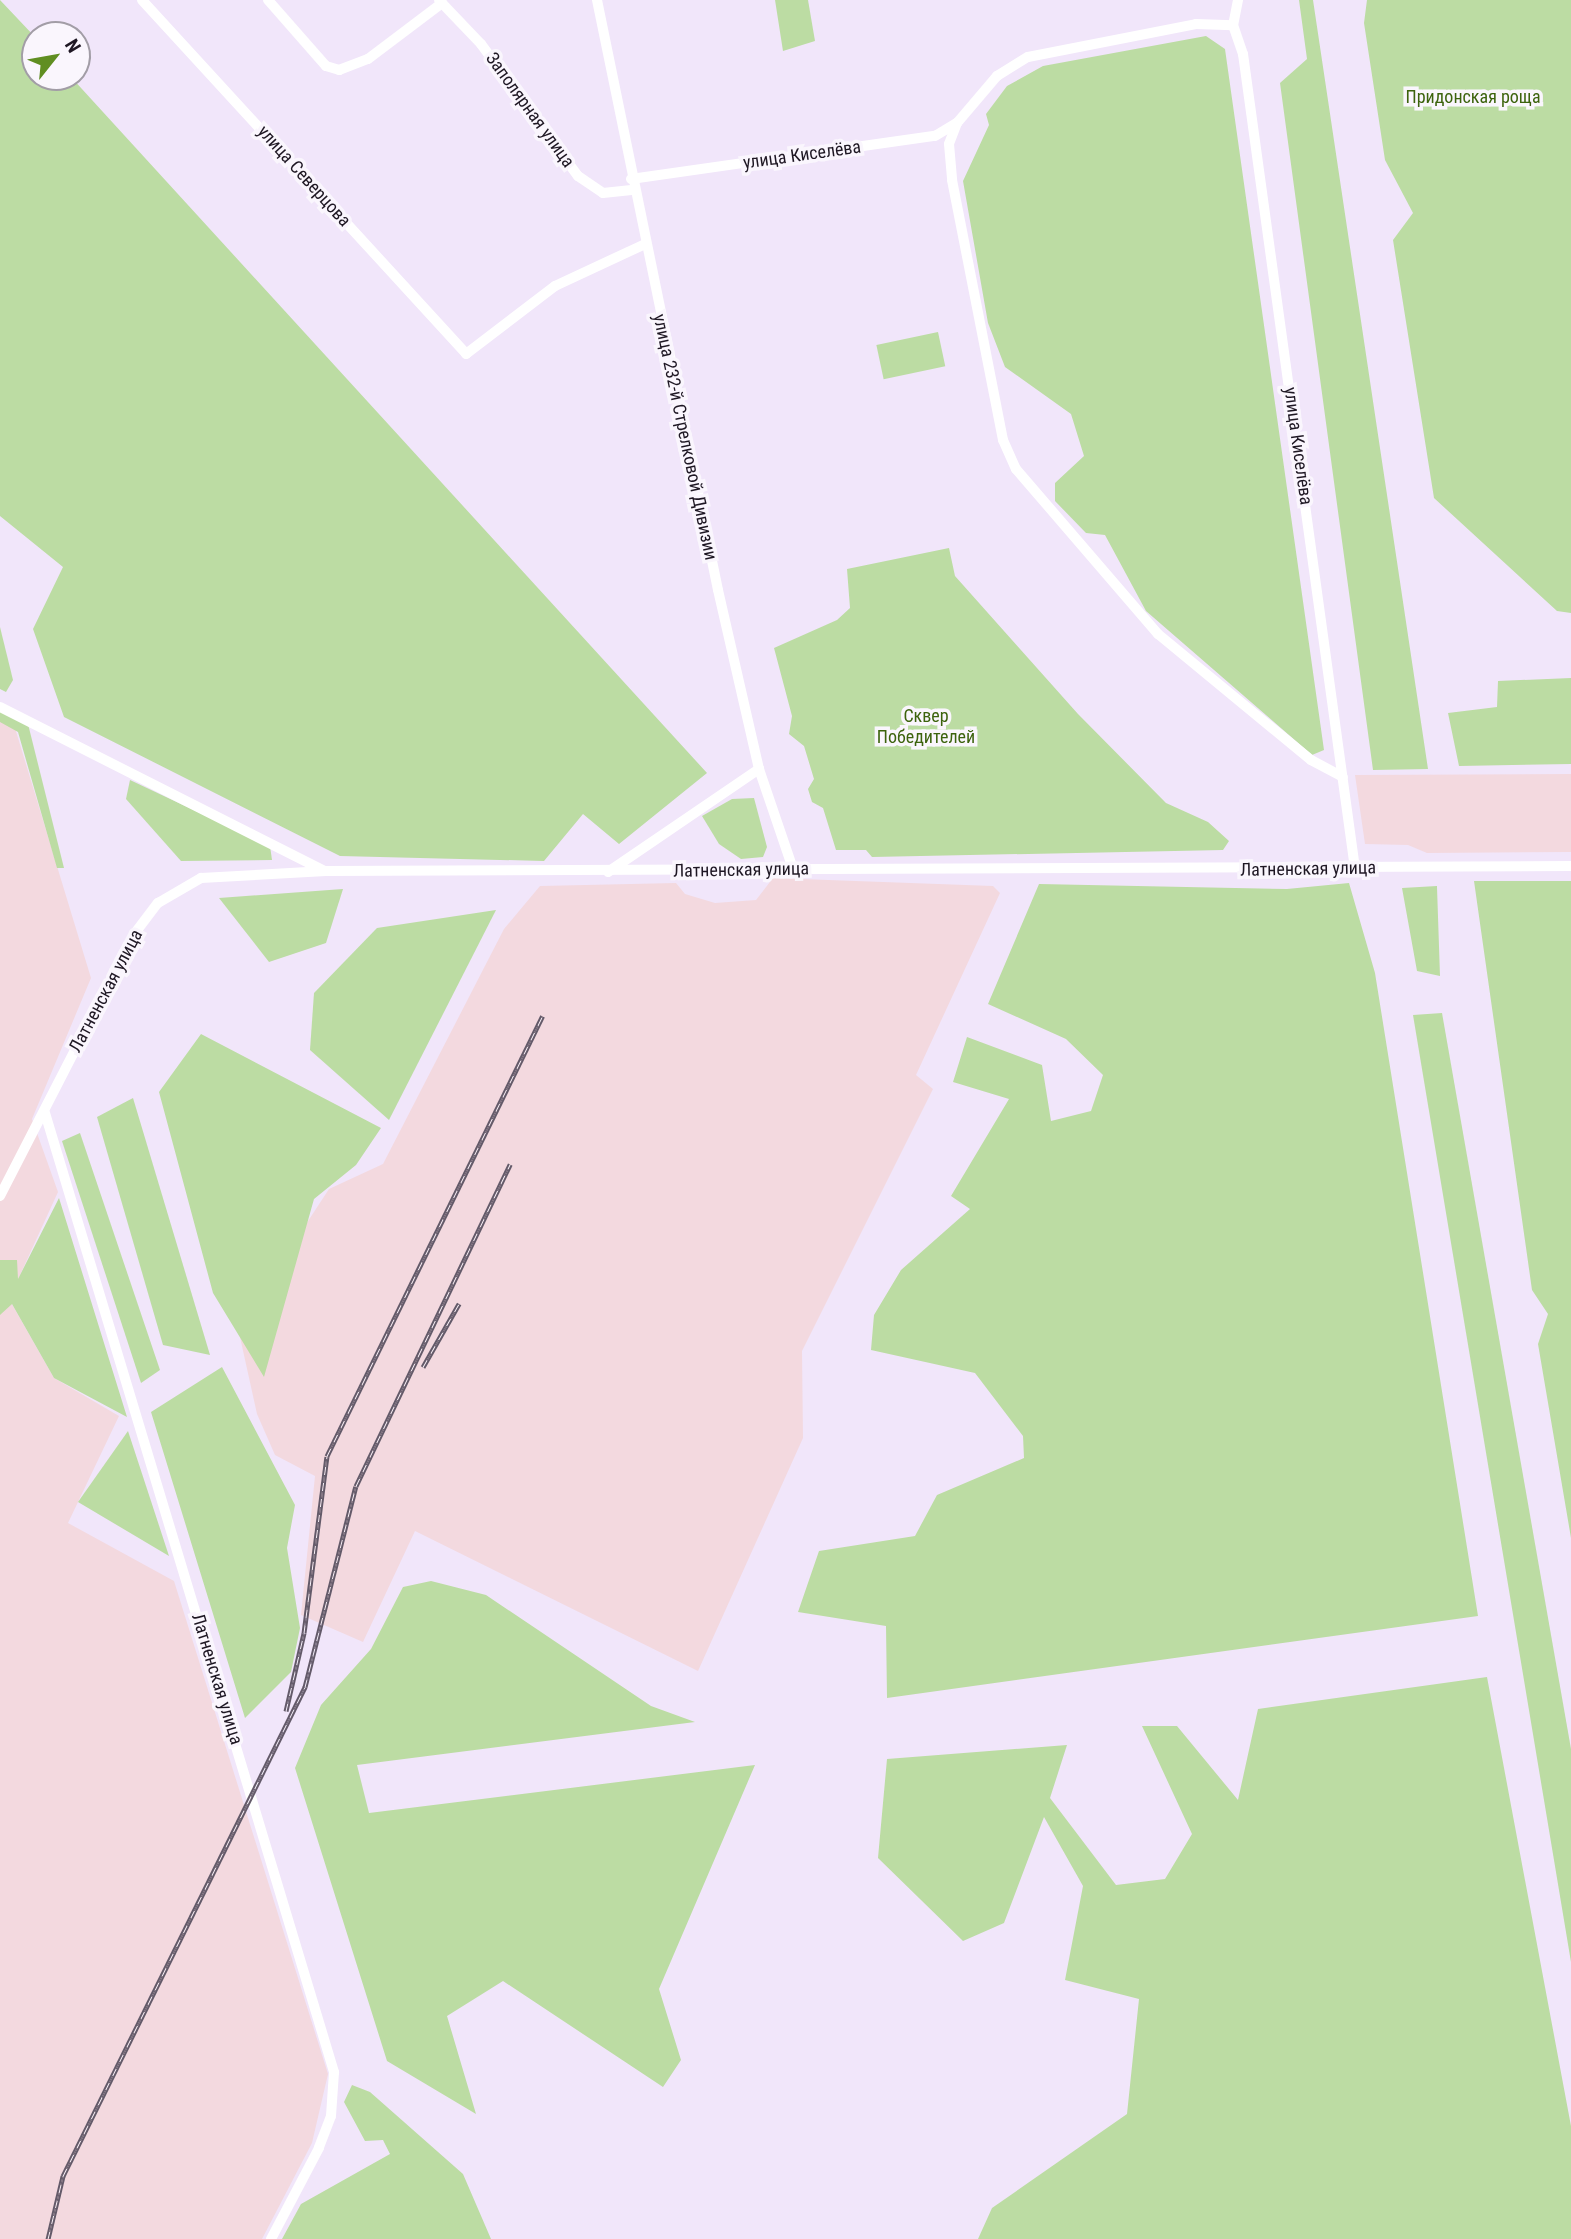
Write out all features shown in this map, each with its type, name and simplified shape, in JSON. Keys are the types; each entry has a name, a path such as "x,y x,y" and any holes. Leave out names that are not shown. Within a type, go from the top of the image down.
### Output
{"street":[{"name":"улица Северцова","path":"142,0 466,354 555,286 645,244"},
{"path":"268,0 326,66 339,70 368,59 441,2"},
{"name":"улица 232-й Стрелковой Дивизии","path":"597,0 645,244 759,769 793,869"},
{"name":"улица Киселёва","path":"1238,0 1233,25 1243,54 1355,869"},
{"name":"Заполярная улица","path":"441,2 481,44 578,176 603,193 633,185"},
{"name":"улица Киселёва","path":"633,185 935,136 957,123 998,76 1028,57 1196,24 1233,25"},
{"path":"957,123 948,144 952,180 1003,440 1016,469 1158,634 1311,760 1343,777"},
{"path":"0,708 326,871"},
{"path":"608,872 759,769"},
{"name":"Латненская улица","path":"0,1196 45,1113 135,933 158,903 201,878 326,871 1355,869 1571,866"},
{"name":"Латненская улица","path":"45,1113 334,2072 331,2116 319,2148 271,2239"}],"shaded area":[{"path":"0,720 15,728 91,978 32,1119 58,1192 9,1299 54,1378 119,1416 68,1523 174,1581 328,2074 312,2143 262,2239 0,2239"},
{"path":"1571,774 1571,852 1427,853 1408,845 1365,844 1355,775"},
{"path":"773,878 993,886 1000,893 916,1075 933,1089 802,1351 803,1438 698,1671 415,1531 363,1642 301,1615 315,1476 275,1455 257,1414 238,1328 329,1189 383,1164 504,929 540,886 676,883 685,894 715,903 756,900"}],"green space":[{"path":"0,0 21,22 21,91 84,91 707,773 619,844 583,814 544,861 340,856 64,717 33,629 63,567 0,516"},
{"path":"775,0 808,0 815,41 783,51"},
{"path":"1299,0 1313,0 1428,769 1373,770 1280,83 1307,59"},
{"name":"Придонская роща","path":"1367,0 1571,0 1571,613 1557,611 1434,498 1393,240 1413,213 1385,160 1364,23"},
{"path":"1206,36 1225,49 1324,750 1312,755 1146,611 1105,535 1086,533 1055,501 1055,483 1084,456 1071,414 1005,367 988,323 963,181 989,125 986,114 1007,86 1043,66"},
{"path":"938,332 945,366 884,379 876,345"},
{"name":"Сквер Победителей","path":"949,548 955,576 1078,714 1166,803 1208,822 1229,841 1223,850 872,857 866,850 836,850 823,808 812,802 808,789 814,779 804,746 789,734 792,716 774,648 837,620 850,608 847,569"},
{"path":"0,627 13,680 6,692 0,689"},
{"path":"1571,678 1571,764 1459,766 1448,713 1497,707 1498,681"},
{"path":"0,708 28,724 64,868 57,868 18,732 0,722"},
{"path":"130,780 270,846 272,860 181,861 126,799"},
{"path":"754,798 767,847 763,857 741,859 719,844 702,816 732,799"},
{"path":"1474,881 1571,881 1571,1538 1538,1344 1548,1314 1532,1290"},
{"path":"1349,883 1375,973 1478,1616 887,1698 886,1626 798,1612 819,1551 915,1536 937,1495 1024,1458 1023,1436 975,1373 871,1350 874,1315 901,1270 970,1209 951,1196 1009,1099 953,1082 967,1037 1042,1065 1051,1121 1091,1111 1103,1075 1066,1039 988,1004 1039,884 1287,889"},
{"path":"1437,886 1440,976 1417,971 1402,888"},
{"path":"343,889 326,943 269,962 219,898"},
{"path":"496,910 389,1120 310,1050 314,993 377,928"},
{"path":"1442,1013 1571,1749 1571,1962 1413,1015"},
{"path":"201,1034 381,1128 356,1165 314,1199 264,1377 213,1293 159,1092"},
{"path":"133,1098 210,1355 163,1345 97,1117"},
{"path":"80,1133 160,1370 141,1383 62,1141"},
{"path":"59,1198 127,1417 54,1378 12,1304 0,1315 0,1260 17,1260 18,1279"},
{"path":"222,1367 295,1505 287,1548 300,1628 291,1672 245,1718 151,1412"},
{"path":"128,1431 169,1556 78,1502"},
{"path":"431,1581 486,1595 651,1706 695,1722 357,1765 369,1813 755,1765 659,1989 681,2060 663,2087 503,1981 447,2016 476,2114 387,2061 295,1768 321,1705 371,1649 403,1587"},
{"path":"1487,1677 1571,2126 1571,2239 978,2239 992,2208 1127,2114 1139,1999 1065,1980 1083,1886 1044,1817 1004,1923 963,1941 878,1858 887,1759 1067,1745 1050,1798 1116,1885 1165,1879 1192,1834 1142,1726 1177,1726 1238,1800 1258,1709"},
{"path":"352,2085 370,2092 463,2174 491,2239 282,2239 301,2204 390,2154 383,2140 365,2141 344,2102"}],"railway":[{"path":"286,1711 304,1633 327,1456 543,1016"},
{"path":"48,2239 63,2176 305,1687 356,1486 510,1164"},
{"path":"423,1367 459,1304"}]}
